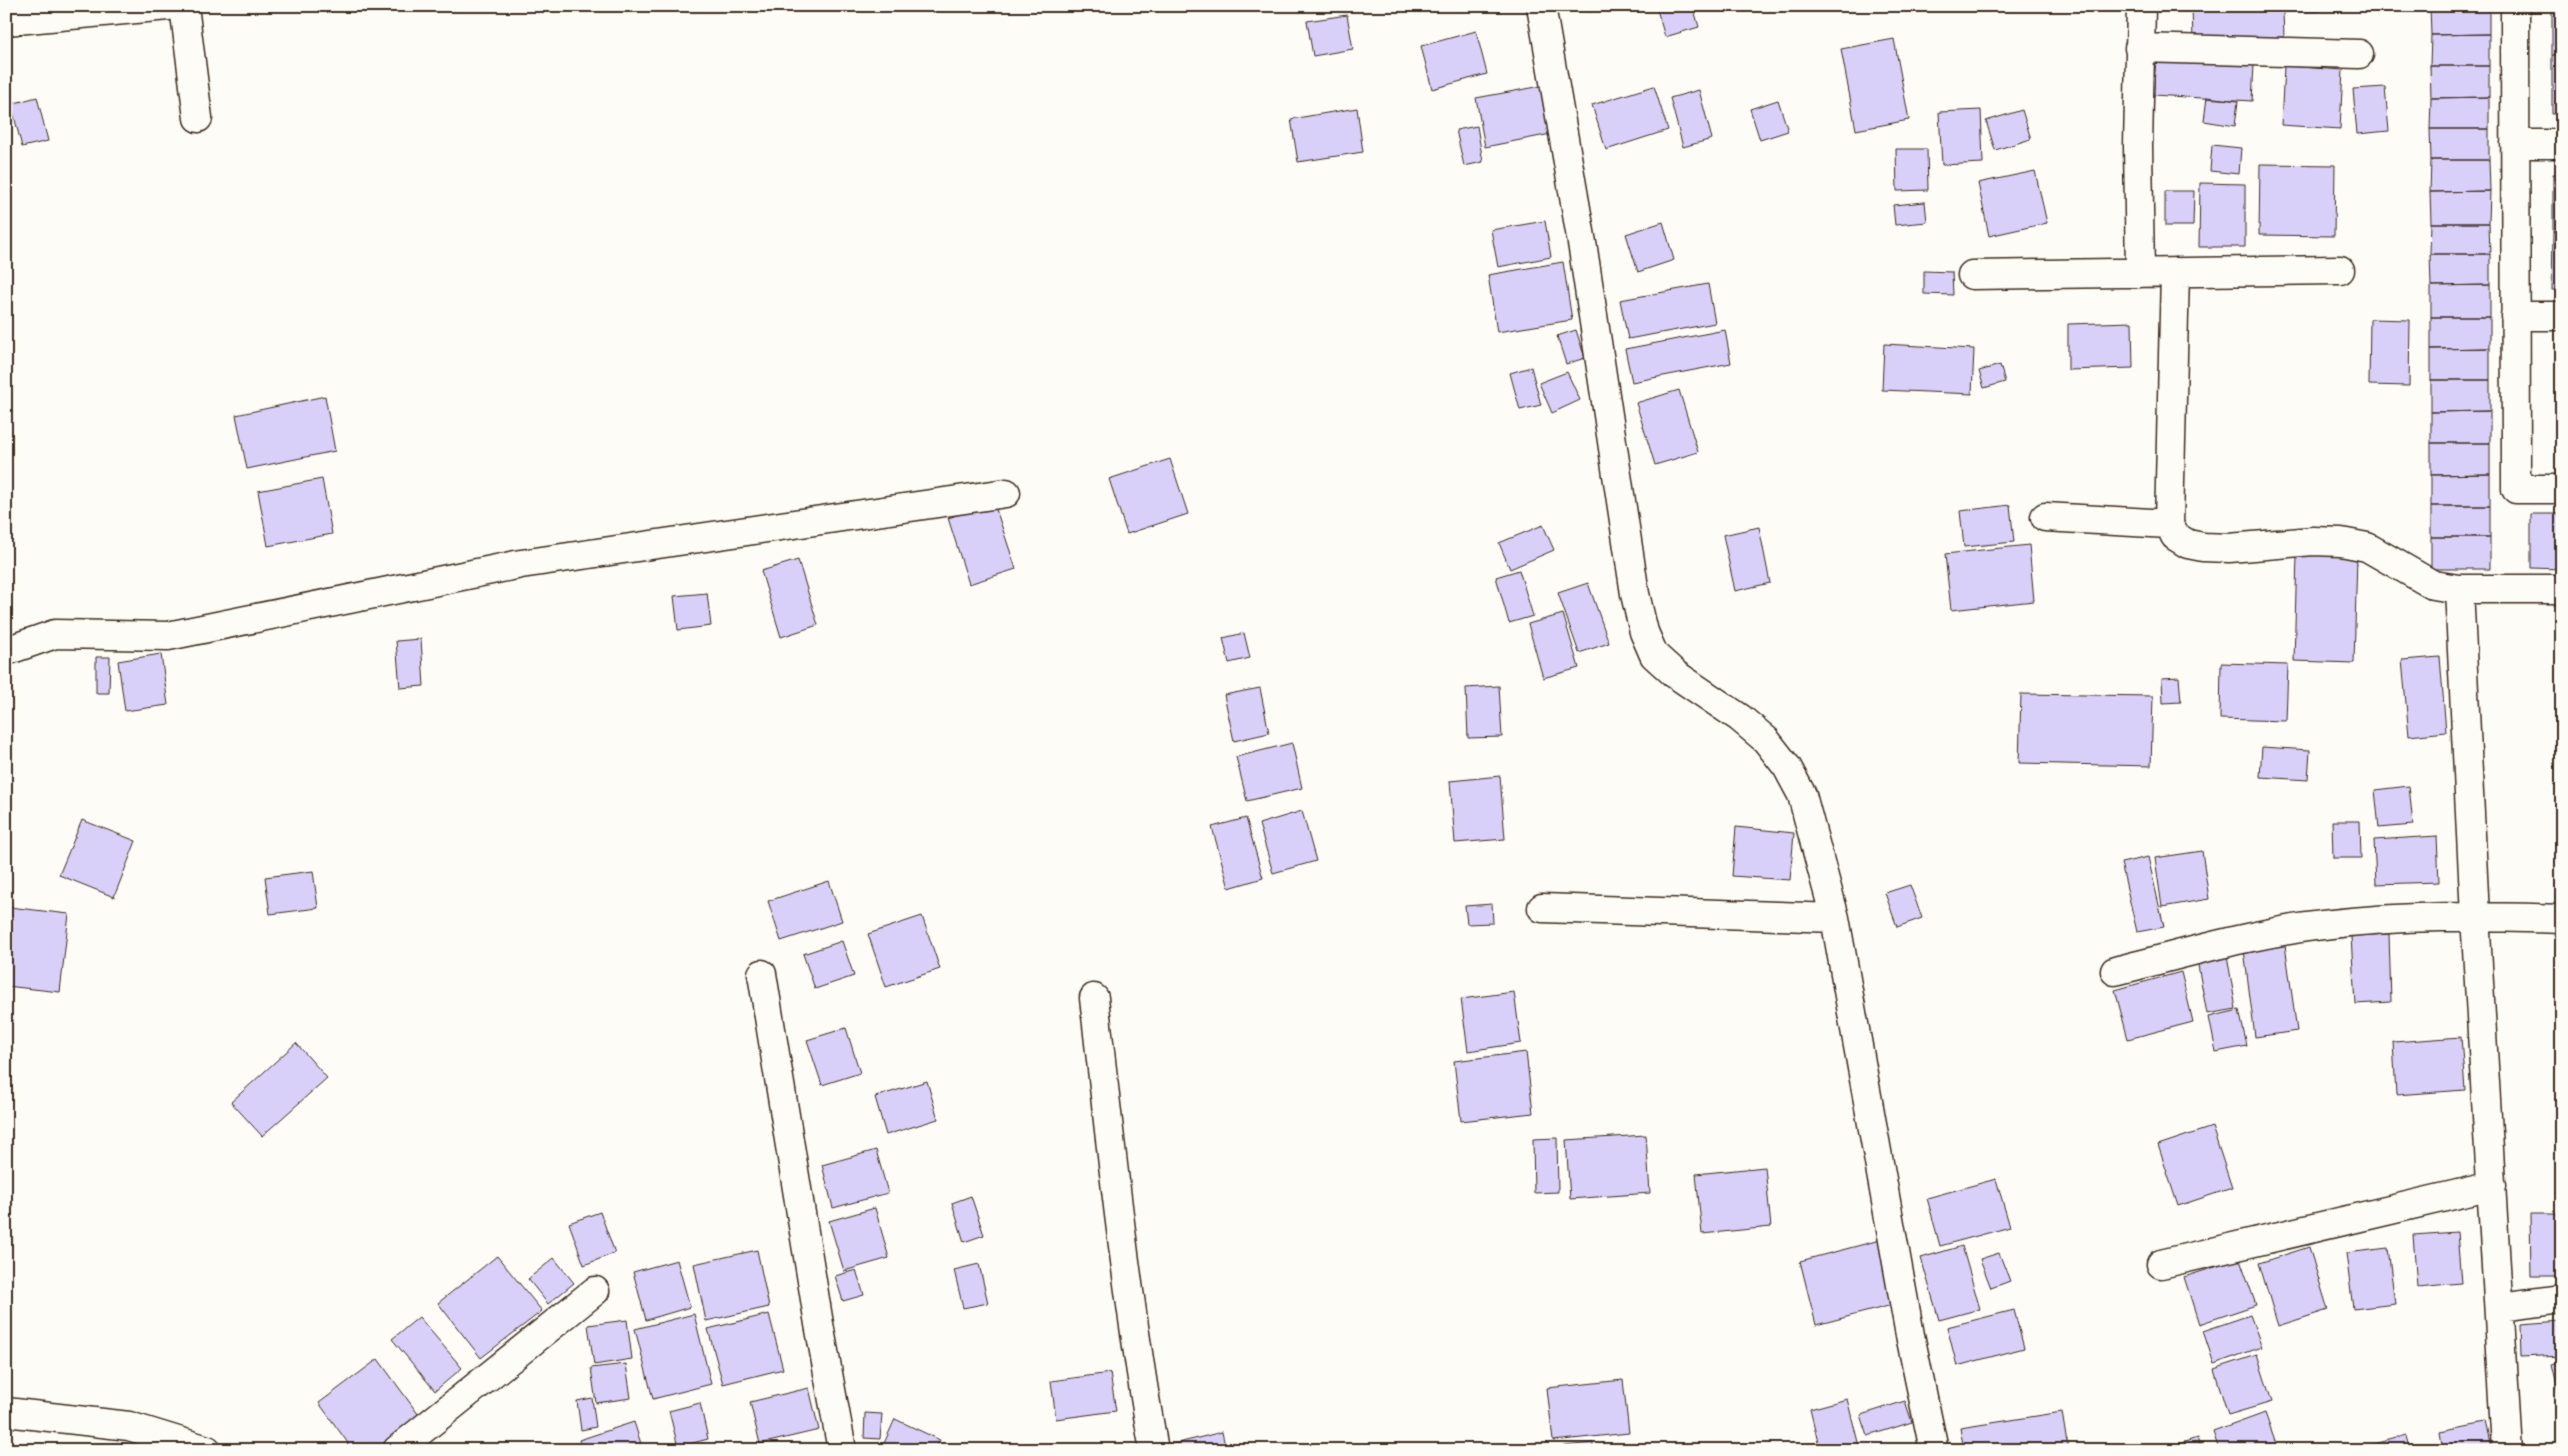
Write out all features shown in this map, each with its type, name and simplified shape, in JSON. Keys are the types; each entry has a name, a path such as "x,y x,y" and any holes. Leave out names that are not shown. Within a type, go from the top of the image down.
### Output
{"street":[{"path":"6,21 168,6"},
{"path":"184,6 198,118"},
{"path":"1541,6 1583,249 1635,594 1644,632 1654,655 1675,674 1740,718 1766,740 1787,767 1802,795 1835,918 1894,1250 1934,1450"},
{"path":"2140,273 2139,48 2142,6"},
{"path":"2515,6 2516,489 2562,489"},
{"path":"2139,48 2359,54"},
{"path":"2515,144 2562,144"},
{"path":"1972,275 2340,270"},
{"path":"2175,272 2169,524 2175,536 2188,544 2203,547 2229,548 2313,541 2341,542 2367,547 2433,585 2459,589 2562,589"},
{"path":"2515,316 2562,316"},
{"path":"6,651 55,634 168,636 521,564 1006,493"},
{"path":"2045,517 2169,524"},
{"path":"2459,589 2475,916 2507,1450"},
{"path":"1542,908 1835,918"},
{"path":"2115,971 2253,936 2322,925 2475,916 2562,919"},
{"path":"762,974 819,1324 842,1450"},
{"path":"1094,998 1143,1391 1154,1450"},
{"path":"2161,1264 2492,1186"},
{"path":"397,1450 595,1291"},
{"path":"2499,1307 2562,1299"},
{"path":"6,1412 129,1426 208,1450"}],"building":[{"path":"1588,6 1607,6 1590,12"},
{"path":"1656,6 1693,6 1699,27 1665,37"},
{"path":"2192,6 2320,6 2320,11 2283,12 2284,37 2193,41"},
{"path":"2430,6 2489,6 2489,34 2431,35"},
{"path":"2552,6 2562,6 2562,56 2552,56"},
{"path":"1347,15 1353,49 1313,56 1307,21"},
{"path":"1476,31 1487,74 1432,89 1421,46"},
{"path":"2489,34 2489,66 2430,66 2431,35"},
{"path":"1894,39 1909,120 1856,130 1841,49"},
{"path":"2552,56 2562,56 2562,114 2552,114"},
{"path":"2156,59 2254,65 2252,101 2153,95"},
{"path":"2284,66 2343,70 2340,129 2281,125"},
{"path":"2430,66 2489,66 2489,97 2431,98"},
{"path":"1542,86 1551,134 1485,147 1476,98"},
{"path":"1654,86 1668,130 1606,150 1592,105"},
{"path":"2385,87 2389,131 2357,134 2353,89"},
{"path":"1699,90 1712,139 1683,147 1670,98"},
{"path":"37,97 48,141 22,147 11,104"},
{"path":"2207,97 2238,101 2235,126 2204,121"},
{"path":"2489,97 2489,129 2430,129 2431,98"},
{"path":"1778,100 1788,131 1760,140 1750,109"},
{"path":"1357,108 1363,152 1298,162 1291,119"},
{"path":"1981,110 1983,163 1942,165 1939,112"},
{"path":"2022,110 2031,139 1995,150 1986,121"},
{"path":"1477,126 1483,162 1464,166 1456,130"},
{"path":"2430,129 2489,129 2489,160 2431,160"},
{"path":"2212,145 2241,148 2239,174 2210,171"},
{"path":"1896,149 1927,149 1928,190 1897,191"},
{"path":"2431,160 2489,160 2490,191 2430,192"},
{"path":"2260,164 2335,165 2334,236 2259,235"},
{"path":"2035,171 2047,223 1989,236 1978,183"},
{"path":"2553,174 2562,174 2562,232 2553,232"},
{"path":"2200,183 2245,184 2245,247 2199,247"},
{"path":"2165,191 2194,191 2193,226 2165,226"},
{"path":"2490,191 2489,223 2431,223 2430,192"},
{"path":"1925,202 1927,222 1895,225 1893,205"},
{"path":"1545,221 1551,257 1498,267 1491,230"},
{"path":"1663,222 1674,260 1638,272 1626,234"},
{"path":"2431,223 2489,223 2490,254 2430,254"},
{"path":"2553,232 2562,232 2562,290 2552,290"},
{"path":"2430,254 2490,254 2490,285 2431,286"},
{"path":"1563,262 1572,320 1497,332 1488,275"},
{"path":"1924,271 1952,272 1953,295 1924,294"},
{"path":"1708,284 1715,323 1628,339 1620,300"},
{"path":"2490,285 2490,317 2431,317 2431,286"},
{"path":"2431,317 2490,317 2490,348 2431,349"},
{"path":"2370,319 2410,320 2409,386 2369,385"},
{"path":"2132,322 2133,368 2068,370 2068,324"},
{"path":"1576,330 1585,358 1566,364 1557,336"},
{"path":"1725,330 1731,363 1632,382 1625,349"},
{"path":"1884,344 1974,349 1972,394 1882,390"},
{"path":"2490,348 2490,380 2431,380 2431,349"},
{"path":"2000,365 2005,382 1984,388 1979,371"},
{"path":"1531,367 1541,405 1520,410 1510,373"},
{"path":"1567,372 1580,400 1552,413 1539,383"},
{"path":"2431,380 2490,380 2490,411 2431,412"},
{"path":"1679,390 1698,452 1655,465 1636,403"},
{"path":"325,396 335,451 247,469 236,415"},
{"path":"2490,411 2490,443 2431,443 2431,412"},
{"path":"2431,443 2490,443 2490,474 2431,475"},
{"path":"1170,459 1188,514 1127,534 1109,479"},
{"path":"2490,474 2490,506 2431,506 2431,475"},
{"path":"322,479 332,534 268,546 258,491"},
{"path":"994,503 1016,569 969,584 948,518"},
{"path":"2010,505 2014,542 1964,547 1960,511"},
{"path":"2431,506 2490,506 2490,537 2431,537"},
{"path":"2531,514 2562,514 2562,569 2531,568"},
{"path":"1543,525 1554,550 1510,569 1499,543"},
{"path":"1759,527 1770,583 1735,591 1723,535"},
{"path":"2431,537 2490,537 2490,569 2431,569"},
{"path":"2029,545 2034,601 1951,610 1945,554"},
{"path":"2297,555 2357,556 2354,663 2294,661"},
{"path":"798,560 818,625 781,637 761,571"},
{"path":"1519,570 1533,616 1509,623 1496,577"},
{"path":"1588,583 1609,643 1579,653 1558,593"},
{"path":"707,593 711,626 678,630 674,596"},
{"path":"1563,614 1579,668 1543,678 1528,624"},
{"path":"1244,633 1250,658 1229,663 1223,638"},
{"path":"421,639 424,686 400,688 396,641"},
{"path":"161,654 168,705 125,711 118,661"},
{"path":"96,657 110,657 109,693 96,693"},
{"path":"2440,657 2446,732 2409,736 2402,660"},
{"path":"2221,663 2288,665 2286,721 2220,719"},
{"path":"2179,677 2181,702 2163,703 2162,678"},
{"path":"1499,686 1502,737 1468,738 1466,688"},
{"path":"1260,688 1269,733 1234,741 1224,695"},
{"path":"2021,694 2153,696 2151,766 2019,763"},
{"path":"1292,743 1302,788 1247,801 1236,757"},
{"path":"2262,747 2310,750 2308,780 2260,777"},
{"path":"1500,776 1505,839 1455,843 1450,781"},
{"path":"2409,786 2413,825 2379,828 2375,790"},
{"path":"1302,811 1316,861 1273,873 1259,824"},
{"path":"1246,818 1263,878 1229,888 1212,827"},
{"path":"82,820 136,841 114,897 59,875"},
{"path":"2332,821 2360,821 2361,858 2333,858"},
{"path":"1736,827 1794,833 1790,880 1732,876"},
{"path":"2437,836 2439,882 2376,884 2374,840"},
{"path":"2202,851 2209,899 2162,907 2155,858"},
{"path":"2148,857 2164,927 2137,932 2121,863"},
{"path":"313,871 318,908 270,914 265,877"},
{"path":"829,881 842,921 781,941 768,901"},
{"path":"1910,885 1922,918 1897,927 1885,893"},
{"path":"1492,904 1493,923 1467,924 1465,906"},
{"path":"9,907 69,914 60,992 6,986"},
{"path":"922,916 940,969 886,987 868,934"},
{"path":"2389,934 2391,1002 2355,1004 2351,936"},
{"path":"842,941 854,976 815,989 803,954"},
{"path":"2285,945 2297,1031 2255,1037 2244,950"},
{"path":"2227,955 2236,1009 2207,1014 2197,960"},
{"path":"2181,972 2193,1022 2128,1039 2115,990"},
{"path":"1514,992 1521,1043 1468,1051 1461,999"},
{"path":"2239,1010 2247,1046 2216,1052 2209,1017"},
{"path":"846,1028 860,1073 822,1085 807,1040"},
{"path":"2461,1037 2465,1090 2396,1095 2393,1042"},
{"path":"296,1043 327,1078 262,1136 231,1102"},
{"path":"1526,1052 1533,1113 1461,1121 1454,1061"},
{"path":"927,1081 938,1119 886,1135 875,1097"},
{"path":"2212,1127 2232,1188 2178,1206 2158,1145"},
{"path":"1646,1135 1650,1193 1570,1199 1566,1140"},
{"path":"1557,1138 1558,1192 1534,1193 1533,1139"},
{"path":"876,1150 888,1193 833,1208 822,1165"},
{"path":"1765,1167 1771,1227 1702,1234 1696,1174"},
{"path":"1996,1179 2010,1227 1940,1246 1927,1198"},
{"path":"971,1196 984,1235 964,1242 952,1203"},
{"path":"875,1208 889,1258 844,1271 829,1221"},
{"path":"600,1212 615,1253 584,1265 569,1223"},
{"path":"2530,1214 2562,1214 2562,1276 2531,1276"},
{"path":"2457,1232 2461,1283 2417,1287 2413,1235"},
{"path":"1880,1240 1896,1304 1816,1325 1800,1261"},
{"path":"1962,1246 1980,1309 1939,1320 1921,1258"},
{"path":"2309,1247 2328,1310 2278,1326 2259,1263"},
{"path":"2388,1248 2395,1304 2353,1309 2346,1253"},
{"path":"757,1250 769,1307 706,1321 694,1264"},
{"path":"1999,1253 2010,1281 1991,1288 1980,1259"},
{"path":"497,1256 542,1311 481,1358 438,1303"},
{"path":"554,1258 574,1283 548,1304 528,1279"},
{"path":"2240,1259 2256,1305 2199,1324 2184,1277"},
{"path":"677,1260 690,1307 646,1320 633,1272"},
{"path":"979,1264 988,1303 963,1308 954,1270"},
{"path":"856,1270 864,1295 843,1301 835,1276"},
{"path":"2014,1310 2024,1348 1957,1366 1947,1327"},
{"path":"694,1314 711,1384 653,1399 635,1329"},
{"path":"769,1314 783,1369 723,1384 708,1329"},
{"path":"2250,1315 2262,1347 2214,1364 2203,1331"},
{"path":"419,1317 462,1368 435,1391 392,1339"},
{"path":"627,1320 632,1359 594,1365 588,1325"},
{"path":"2562,1321 2562,1355 2521,1357 2520,1324"},
{"path":"2257,1355 2272,1402 2228,1415 2214,1369"},
{"path":"378,1359 421,1418 377,1450 353,1450 319,1403"},
{"path":"2562,1360 2562,1408 2551,1363"},
{"path":"626,1364 631,1398 596,1403 591,1368"},
{"path":"1110,1373 1116,1411 1056,1419 1051,1381"},
{"path":"1623,1380 1629,1433 1553,1441 1547,1388"},
{"path":"809,1388 819,1430 760,1444 750,1402"},
{"path":"592,1398 596,1427 581,1430 577,1401"},
{"path":"1847,1399 1860,1450 1820,1450 1810,1409"},
{"path":"1905,1401 1912,1422 1868,1436 1861,1415"},
{"path":"700,1403 708,1439 678,1447 669,1411"},
{"path":"2062,1412 2068,1450 1964,1450 1960,1428"},
{"path":"865,1413 882,1414 880,1439 864,1438"},
{"path":"2265,1413 2278,1450 2219,1450 2213,1432"},
{"path":"895,1419 940,1440 935,1450 881,1450"},
{"path":"634,1422 643,1450 582,1450 579,1440"},
{"path":"2486,1422 2492,1450 2443,1450 2440,1431"},
{"path":"1222,1432 1226,1450 1167,1450 1166,1446"},
{"path":"2407,1435 2411,1450 2364,1450 2364,1447"},
{"path":"2197,1438 2201,1450 2160,1450"},
{"path":"1593,1443 1593,1450 1564,1450 1564,1446"}]}
